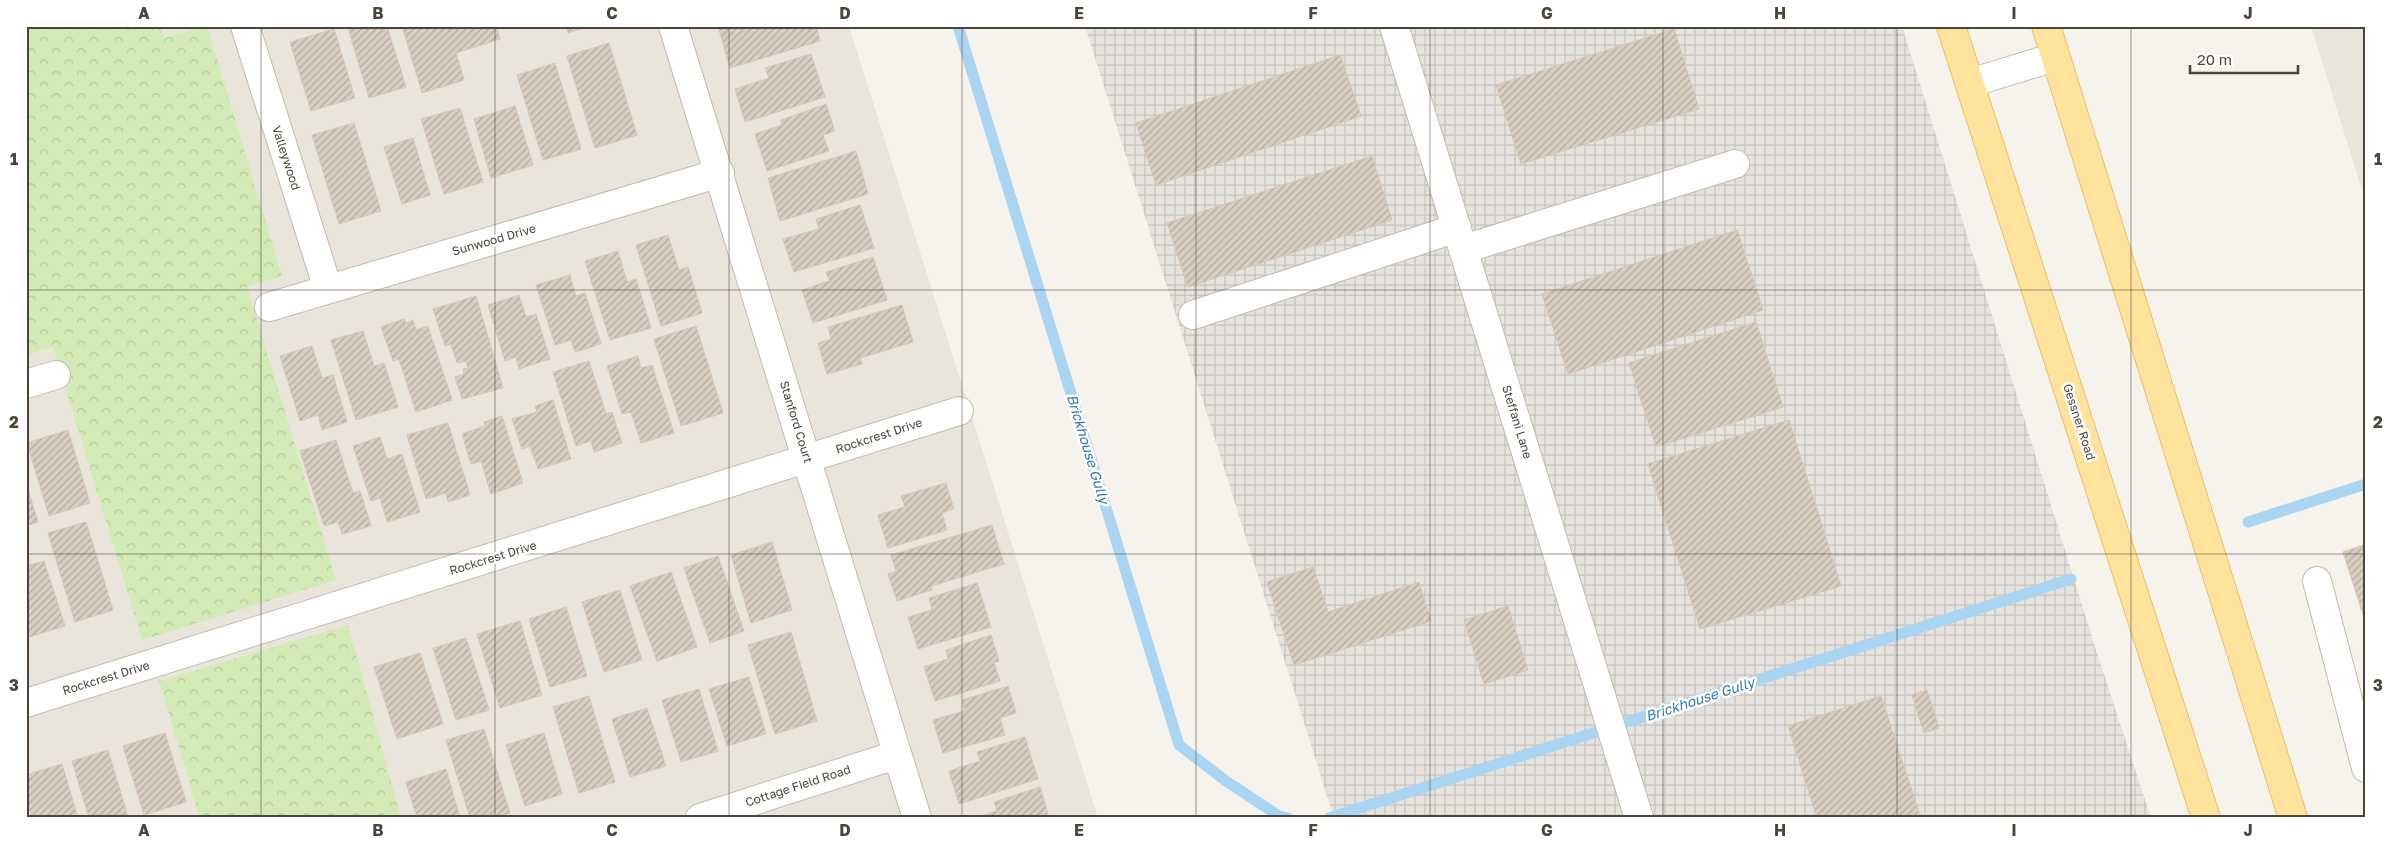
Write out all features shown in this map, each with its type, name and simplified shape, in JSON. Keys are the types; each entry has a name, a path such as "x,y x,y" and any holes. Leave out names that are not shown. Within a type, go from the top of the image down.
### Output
{"main road":[{"name":"Gessner Road","path":"1951,26 2206,818"},
{"path":"2046,26 2293,818"}],"street":[{"name":"Valleywood","path":"245,26 328,289"},
{"name":"Stanford Court","path":"673,26 720,173 916,818"},
{"name":"Steffani Lane","path":"1394,26 1639,818"},
{"path":"1970,83 2055,56"},
{"path":"1193,315 1460,238 1735,164"},
{"name":"Sunwood Drive","path":"269,307 720,173"},
{"path":"26,384 56,375"},
{"name":"Rockcrest Drive","path":"26,703 959,411"},
{"path":"2317,581 2366,768"},
{"name":"Cottage Field Road","path":"700,818 896,755"}],"shaded area":[{"path":"26,26 849,26 1098,818 26,818"},
{"path":"1085,26 1902,26 2097,653 2151,818 1334,818"},
{"path":"2311,26 2366,26 2366,203"}],"green space":[{"path":"26,26 160,26 164,38 207,26 282,276 247,287 336,580 142,640 53,347 26,355"},
{"path":"348,625 401,818 200,818 159,681"}],"building":[{"path":"353,26 387,26 406,87 369,98 348,28"},
{"path":"402,26 496,26 500,39 456,53 464,80 422,93"},
{"path":"566,26 589,26 568,33"},
{"path":"718,26 816,26 820,41 730,68"},
{"path":"334,29 355,98 311,111 290,42"},
{"path":"1674,29 1699,109 1521,164 1496,85"},
{"path":"609,43 637,135 595,148 567,56"},
{"path":"811,54 825,97 745,122 735,89 769,78 765,68"},
{"path":"1340,55 1361,116 1156,185 1136,123"},
{"path":"555,63 581,149 543,160 517,75"},
{"path":"826,104 835,131 823,135 829,151 767,171 755,134 782,125 781,120"},
{"path":"515,106 533,165 491,178 474,119"},
{"path":"460,108 483,182 444,194 421,119"},
{"path":"354,123 381,211 339,224 312,135"},
{"path":"413,138 430,195 402,204 384,147"},
{"path":"856,151 868,194 780,221 768,178"},
{"path":"1372,156 1392,220 1188,287 1167,223"},
{"path":"860,205 874,248 794,272 783,239 819,229 816,219"},
{"path":"1737,230 1763,310 1568,374 1542,294"},
{"path":"668,235 679,270 688,267 702,313 661,326 636,245"},
{"path":"618,251 627,282 636,279 651,328 610,340 585,261"},
{"path":"873,257 887,300 813,323 802,290 829,281 826,272"},
{"path":"570,275 576,296 585,293 601,344 575,352 571,340 555,345 536,285"},
{"path":"519,295 526,317 536,314 550,359 519,369 516,357 505,361 488,305"},
{"path":"476,296 503,388 462,399 455,377 464,374 463,369 468,368 466,361 457,363 451,344 445,346 433,309"},
{"path":"902,305 913,342 860,358 862,364 827,374 818,343 831,339 828,327"},
{"path":"404,319 406,323 413,320 416,330 428,326 452,400 416,412 399,359 393,361 381,327"},
{"path":"1756,322 1783,407 1656,447 1629,363"},
{"path":"696,326 723,413 681,426 654,339"},
{"path":"363,331 374,366 384,363 398,407 356,420 331,340"},
{"path":"312,346 322,378 333,375 347,422 322,430 318,415 300,421 280,356"},
{"path":"638,356 641,368 652,365 674,433 641,443 631,412 622,414 607,366"},
{"path":"589,361 606,414 612,412 622,443 594,452 591,441 576,446 553,372"},
{"path":"553,400 571,459 538,469 530,446 522,449 512,419 537,412 535,406"},
{"path":"502,416 523,483 491,494 481,461 471,464 462,434 485,426 484,422"},
{"path":"1789,420 1841,586 1700,629 1648,464"},
{"path":"448,423 470,495 448,502 446,493 426,499 407,435"},
{"path":"68,430 90,503 49,516 27,443"},
{"path":"380,437 387,459 402,454 420,512 387,522 380,498 371,501 353,446"},
{"path":"336,440 353,493 360,491 371,526 342,534 338,522 324,526 300,451"},
{"path":"26,483 38,522 26,526"},
{"path":"946,483 954,509 942,513 947,530 888,548 878,515 905,507 901,496"},
{"path":"86,522 113,610 75,622 48,533"},
{"path":"992,525 1004,564 931,586 932,590 897,601 888,574 896,571 891,555"},
{"path":"772,542 792,610 751,623 731,555"},
{"path":"2366,544 2366,624 2343,552"},
{"path":"718,556 744,631 710,643 684,568"},
{"path":"44,561 65,626 26,638 26,566"},
{"path":"1313,567 1328,612 1419,582 1431,621 1294,665 1267,582"},
{"path":"671,572 697,647 657,661 630,586"},
{"path":"977,583 991,627 918,649 908,617 932,610 929,598"},
{"path":"620,590 642,660 604,672 582,602"},
{"path":"1508,606 1528,670 1484,684 1464,620"},
{"path":"566,607 587,676 550,687 529,619"},
{"path":"520,621 542,695 500,708 477,634"},
{"path":"791,632 817,721 775,734 748,645"},
{"path":"991,635 999,661 994,663 1000,681 935,701 924,667 948,659 946,650"},
{"path":"466,638 489,710 456,720 433,648"},
{"path":"420,653 443,724 397,739 374,667"},
{"path":"749,677 766,734 727,746 709,689"},
{"path":"1008,686 1016,713 1000,718 1005,735 943,753 933,720 965,711 962,700"},
{"path":"699,689 718,751 681,762 662,700"},
{"path":"1927,690 1939,728 1924,733 1912,695"},
{"path":"589,696 615,782 579,793 553,707"},
{"path":"1881,696 1921,818 1817,818 1788,726"},
{"path":"647,708 666,766 630,777 612,719"},
{"path":"484,729 510,813 495,818 470,818 446,740"},
{"path":"165,733 186,802 144,815 123,746"},
{"path":"544,733 562,794 525,806 506,745"},
{"path":"1025,737 1038,779 959,804 949,771 980,761 977,752"},
{"path":"108,750 128,817 89,818 72,761"},
{"path":"62,764 78,818 32,818 26,799 26,775"},
{"path":"446,769 460,818 417,818 406,782"},
{"path":"1040,787 1048,814 1037,818 975,818 997,811 994,802"}],"waterway":[{"name":"Brickhouse Gully","path":"958,26 1179,745 1226,781 1279,816 1288,818"},
{"name":"Brickhouse Gully","path":"2248,522 2366,484"},
{"name":"Brickhouse Gully","path":"1329,818 2071,579"}]}
